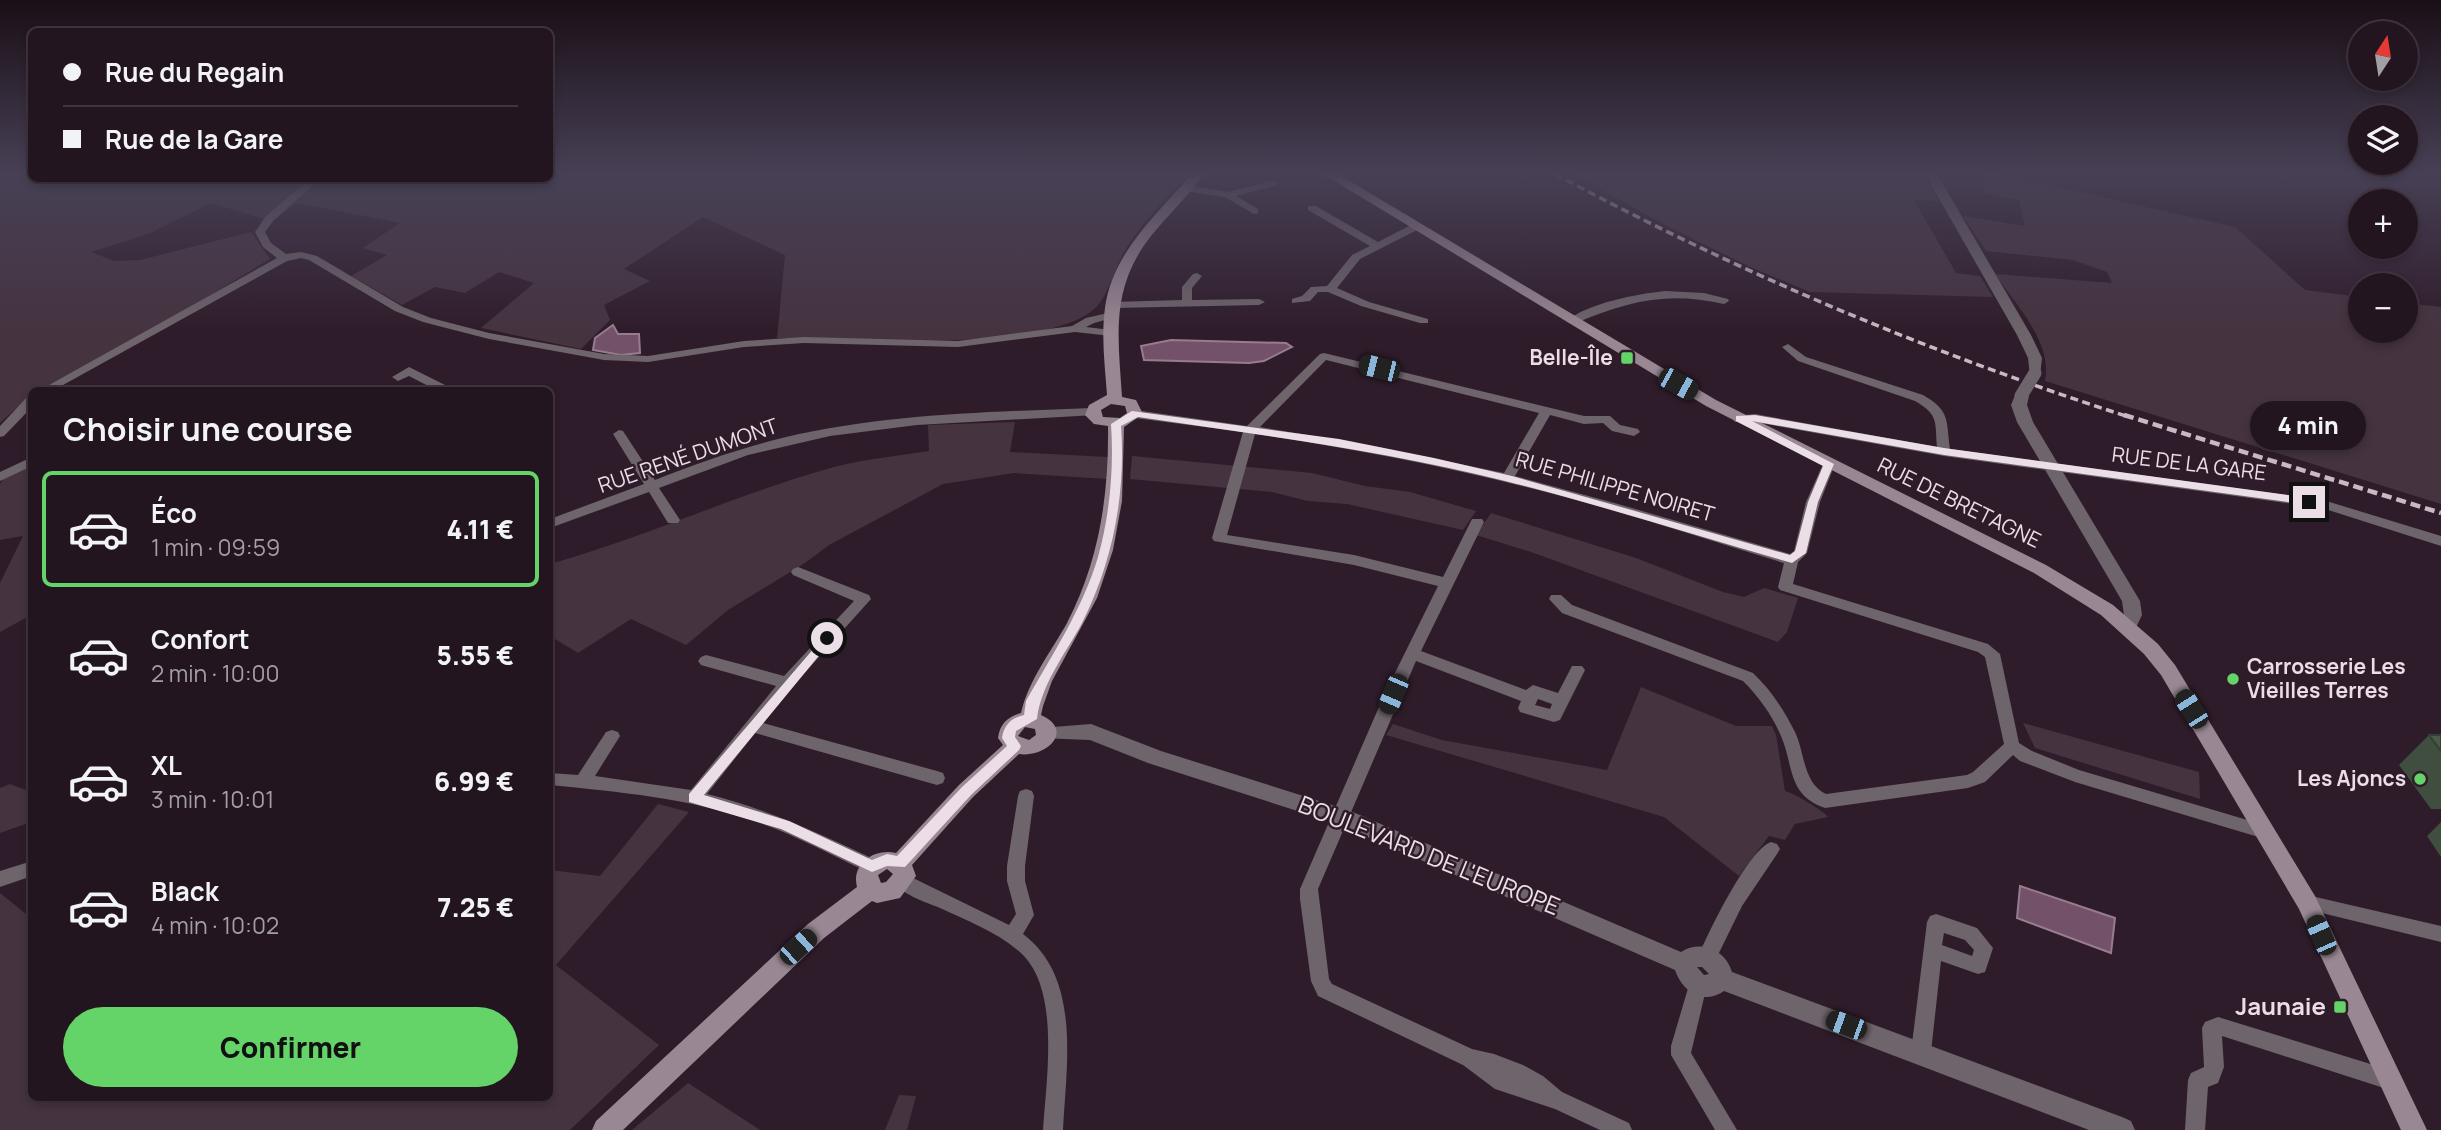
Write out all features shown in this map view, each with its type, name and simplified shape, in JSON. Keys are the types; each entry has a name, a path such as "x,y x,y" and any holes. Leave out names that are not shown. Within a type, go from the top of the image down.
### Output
{"main road":[{"path":"1115,399 1112,310 1128,263 1156,227"},
{"name":"RUE DE BRETAGNE","path":"1415,227 1740,419 2040,569 2107,610 2129,627 2168,670 2307,904 2414,1130"},
{"path":"1115,399 1131,403 1135,414 1128,421 1116,424 1099,421 1092,412 1097,404 1115,399"},
{"path":"605,1130 871,878 884,893 966,791 1015,746 1026,749 1038,746 1039,726 1032,701 1077,620 1104,557 1119,468 1116,424"}],"street":[{"path":"264,227 260,232 267,245 284,258"},
{"path":"1345,227 1377,245"},
{"path":"1330,289 1339,281 1350,261 1415,227"},
{"path":"1961,227 2035,358 2035,373 2021,396 2020,405 2025,422 2130,601 2133,615 2129,627"},
{"path":"51,387 284,258 309,256 399,309 445,326 615,358 648,359 744,344 804,340 958,344 1075,329 1111,333"},
{"path":"1187,303 1188,287 1197,276"},
{"path":"1296,301 1306,299 1315,289 1330,289 1364,304 1424,321"},
{"path":"1572,321 1632,298 1661,294 1694,292 1724,301"},
{"path":"1075,329 1112,310 1187,303 1259,302"},
{"path":"1788,347 1802,359 1919,398 1937,408 1942,415 1944,452"},
{"path":"1446,583 1354,560 1219,538 1250,430 1324,356 1584,420 1603,430 1616,428 1634,432"},
{"path":"398,377 409,371 439,387"},
{"path":"0,433 28,403"},
{"path":"1508,478 1546,411"},
{"name":"RUE RENÉ DUMONT","path":"553,523 743,452 860,427 940,418 1092,412"},
{"name":"RUE PHILIPPE NOIRET","path":"1135,414 1339,443 1508,478 1792,560"},
{"name":"RUE DE LA GARE","path":"1740,419 1755,418 1944,452 2323,504 2441,541"},
{"path":"619,434 673,520"},
{"path":"0,477 28,463"},
{"path":"1829,464 1813,502 1800,553 1792,560 1785,587 1989,651 1992,654 2012,746 2026,756 2075,775 2265,832"},
{"path":"1477,522 1412,654 1309,889 1320,981 1325,990 1471,1058 1490,1077 1522,1091 1555,1099 1622,1130"},
{"path":"694,798 787,683 860,611 864,599 798,572"},
{"path":"2107,610 2121,587"},
{"path":"1556,599 1567,609 1748,677 1757,685 1788,737 1805,787 1825,801 1968,781 1979,777 2012,746"},
{"path":"1412,654 1530,698 1526,708 1554,716 1577,670"},
{"path":"706,661 787,683"},
{"path":"751,726 937,778"},
{"name":"BOULEVARD DE L'EUROPE","path":"1039,726 1091,733 1155,757 1342,816 1696,961"},
{"path":"583,781 612,736"},
{"path":"553,779 583,781 694,798 784,825 871,878"},
{"path":"1012,937 1025,915 1016,881 1016,866 1026,796"},
{"path":"1771,849 1686,973 1922,1052 2122,1130"},
{"path":"0,879 28,869"},
{"path":"901,872 1012,937 1037,959 1051,996 1056,1050 1053,1130"},
{"path":"2307,904 2441,934"},
{"path":"1922,1052 1932,950"},
{"path":"1709,982 1681,1046 1681,1055 1727,1130"},
{"path":"2196,1130 2198,1080 2211,1076 2214,1068 2212,1028 2218,1026 2390,1080"}],"shaded area":[{"path":"0,227 163,227 91,252 114,261 140,260 251,232 270,259 165,323 46,387 28,387 28,398 0,423"},
{"path":"394,227 688,227 624,269 650,281 604,305 610,320 581,349 481,328 534,283 499,272 465,293 435,287 402,305 351,276 387,255 363,248"},
{"path":"724,227 1142,227 1123,254 1099,304 1076,320 1041,331 996,337 897,341 777,338 785,255"},
{"path":"1669,227 1929,227 1956,273 1980,276 1993,297 1810,292 1748,266"},
{"path":"1970,227 2235,227 2305,290 2348,295 2348,343 2418,343 2418,304 2441,307 2441,504 2045,381 2046,366 2038,338 1995,274 2112,283 2107,272 2073,260 1986,251"},
{"path":"613,325 618,334 639,334 640,353 621,355 593,350 595,338"},
{"path":"1171,340 1286,343 1292,347 1264,361 1249,363 1144,360 1141,346"},
{"path":"1015,422 1010,452 1108,457 1107,479 1014,473 943,484 829,545 805,563 728,610 686,645 631,619 578,653 553,638 553,563 834,467 929,451 928,425"},
{"path":"1132,456 1312,473 1365,486 1410,492 1476,511 1463,530 1347,504 1308,501 1272,492 1130,479"},
{"path":"28,467 28,617 0,632 0,583 23,536 0,540 0,484 3,479"},
{"path":"1491,513 1636,558 1723,592 1744,597 1764,588 1798,598 1787,632 1778,642 1531,552 1476,535"},
{"path":"1641,687 1736,726 1772,726 1776,735 1785,791 1808,802 1828,817 1795,824 1785,840 1769,836 1739,876 1664,817 1386,735 1393,724 1442,740 1607,770"},
{"path":"2023,723 2199,772 2200,799 2035,748"},
{"path":"10,784 28,791 28,823 0,833 0,788"},
{"path":"658,804 689,812 556,965 659,1045 570,1130 0,1130 0,893 28,916 28,1101 553,1101 553,870 600,876"},
{"path":"2020,886 2115,918 2111,953 2017,918"},
{"path":"688,1083 760,1130 632,1130"},
{"path":"899,1095 916,1096 907,1130 885,1130"}],"building":[{"path":"2429,735 2441,735 2441,751"}],"railway":[{"path":"1657,227 1836,309 1981,366 2129,417"},
{"path":"2124,415 2441,513"}],"place":[{"name":"Belle-Île","path":"1627,358"},
{"name":"Carrosserie Les Vieilles Terres","path":"2233,679"},
{"name":"Les Ajoncs","path":"2420,779"},
{"name":"Jaunaie","path":"2340,1007"}],"route":[{"path":"827,638 751,726 694,798 784,825 872,866 887,860 900,863 966,791 1015,746 1008,738 1010,729 1018,722 1030,719 1032,701 1077,620 1104,557 1119,468 1116,424 1128,421 1135,414 1339,443 1508,478 1792,560 1800,553 1813,502 1829,464 1740,419 1755,418 1944,452 2309,502"}]}
